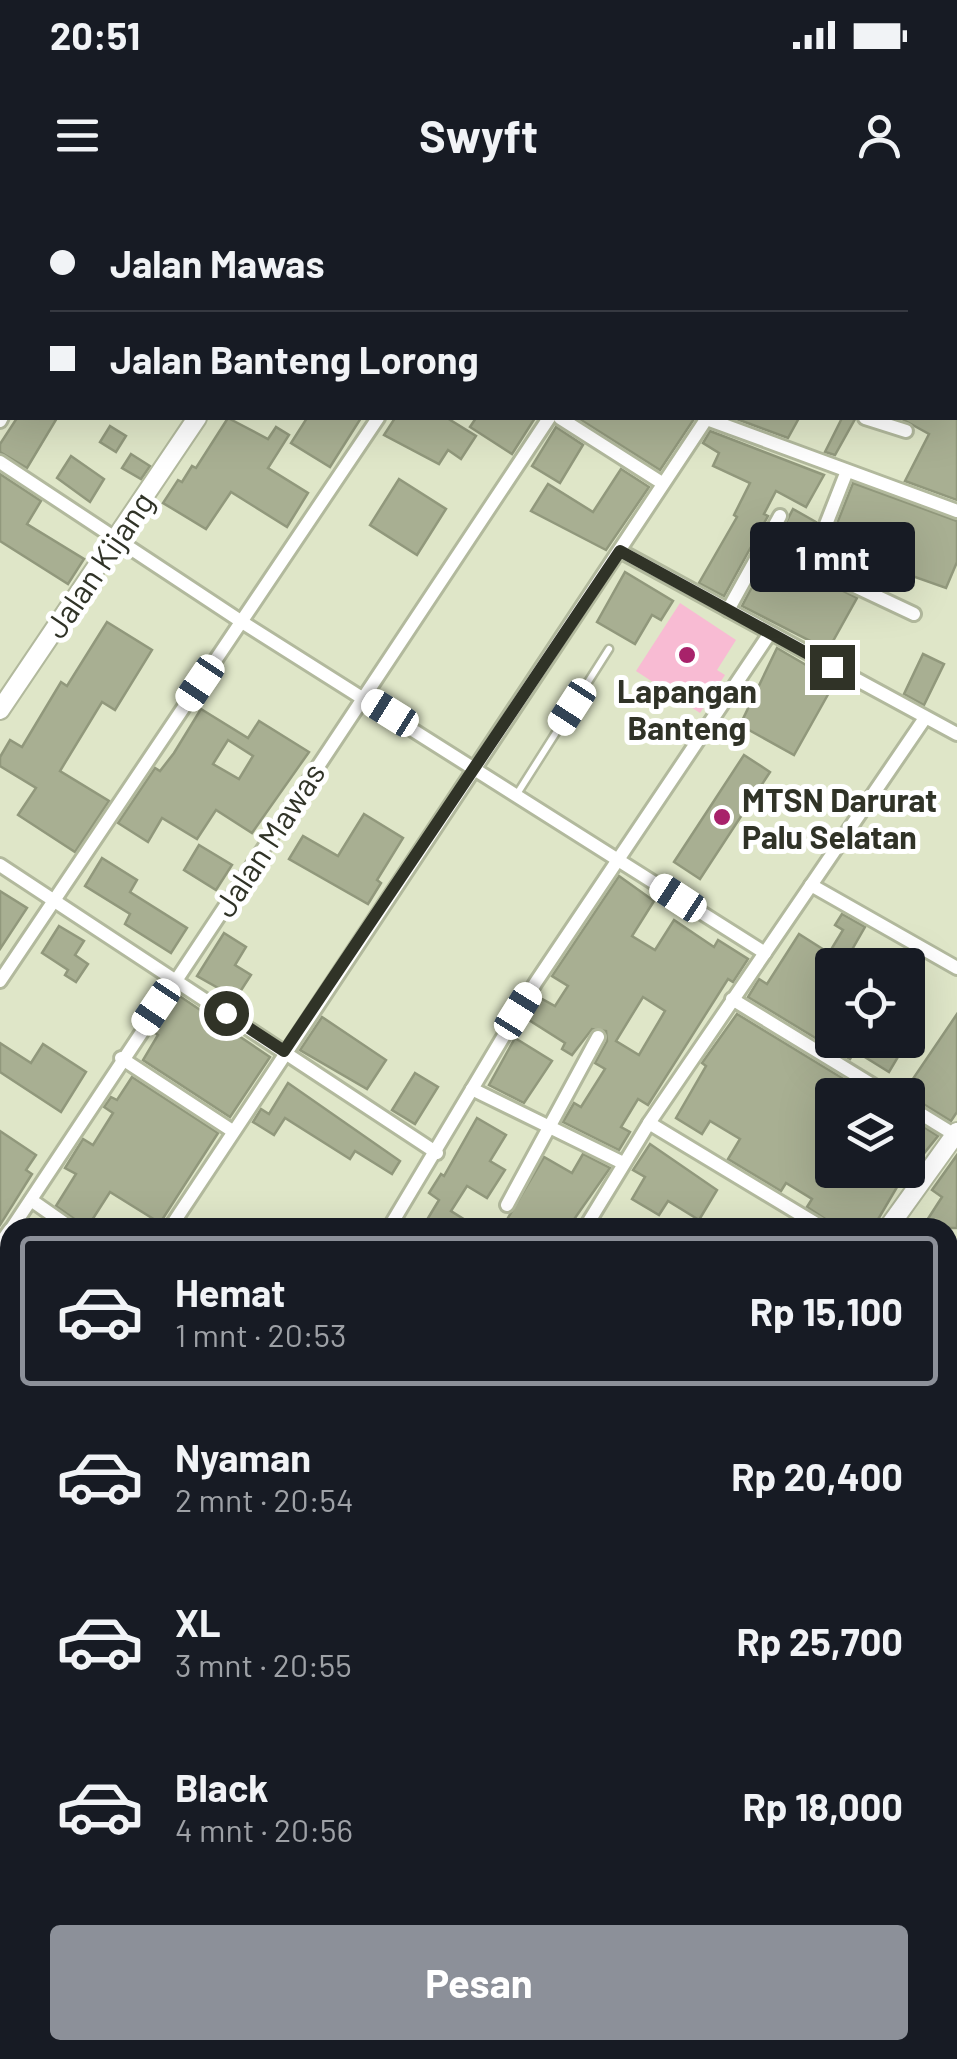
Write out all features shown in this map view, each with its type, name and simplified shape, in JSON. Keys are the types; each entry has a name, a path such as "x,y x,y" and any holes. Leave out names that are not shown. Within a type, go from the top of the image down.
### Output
{"street":[{"name":"Jalan Kijang","path":"0,710 196,420"},
{"path":"0,982 377,420"},
{"name":"Jalan Mawas","path":"19,1218 547,420"},
{"path":"563,420 662,483"},
{"path":"176,1218 230,1130 706,420"},
{"path":"712,420 957,511"},
{"path":"871,420 906,432"},
{"path":"0,462 242,622 765,953"},
{"path":"847,470 810,565 914,614"},
{"path":"728,610 780,516"},
{"path":"620,551 957,734"},
{"path":"396,1218 438,1154 472,1088 536,982 770,633"},
{"path":"591,1218 649,1123 925,718"},
{"path":"0,865 438,1154"},
{"path":"811,885 957,968"},
{"path":"732,1000 861,1078"},
{"path":"507,1205 598,1037"},
{"path":"121,1058 230,1130"},
{"path":"472,1088 623,1163"},
{"path":"895,1218 956,1134 925,1116"},
{"path":"649,1123 806,1218"},
{"path":"31,1200 57,1218"}],"lane":[{"path":"517,794 609,649"}],"shaded area":[{"name":"Lapangan Banteng","path":"680,603 736,640 717,670 725,675 700,713 636,671"}],"building":[{"path":"16,420 56,420 27,468 0,452 0,444"},
{"path":"227,420 268,439 276,427 289,435 268,468 308,493 287,527 231,492 206,529 163,503 178,480 182,482 192,466 196,468"},
{"path":"306,420 360,420 330,467 291,443"},
{"path":"394,420 450,420 476,436 461,459 448,450 439,464 384,435"},
{"path":"475,420 534,420 512,454 470,427"},
{"path":"581,420 693,420 660,470"},
{"path":"739,420 798,420 788,438"},
{"path":"841,420 854,420 835,455 825,452"},
{"path":"904,420 957,420 957,500 905,481 929,434"},
{"path":"110,426 126,436 116,452 100,442"},
{"path":"556,427 583,445 560,483 532,466"},
{"path":"710,431 824,475 806,507 776,491 764,514 768,516 724,596 699,583 737,517 734,515 750,483 713,466 719,453 703,443"},
{"path":"131,454 150,466 141,479 122,468"},
{"path":"71,456 104,479 90,502 57,478"},
{"path":"621,469 649,487 606,550 531,511 548,484 593,512"},
{"path":"0,474 41,501 27,524 84,559 68,584 0,541"},
{"path":"399,479 446,509 417,555 370,525"},
{"path":"853,483 957,521 957,562 946,588 847,553 855,533 836,526"},
{"path":"793,509 816,522 799,565 801,570 857,598 828,650 742,606"},
{"path":"625,572 673,601 661,620 652,615 635,644 597,622"},
{"path":"107,622 152,650 115,710 102,702 60,771 109,801 75,852 18,815 36,788 0,766 0,757 10,740 22,747 61,682 67,686"},
{"path":"777,648 835,682 794,755 740,725"},
{"path":"923,654 944,664 924,705 904,694"},
{"path":"201,709 248,738 259,721 309,752 252,833 216,810 197,839 162,818 148,842 118,823 155,768 160,771","holes":["228,740 253,756 239,779 213,764"]},
{"name":"MTSN Darurat Palu Selatan","path":"744,755 770,772 700,879 674,862"},
{"path":"364,814 403,838 377,880 381,883 368,904 289,859 303,836 338,856"},
{"path":"199,845 232,865 216,890 184,870"},
{"path":"102,858 137,880 130,892 187,928 171,953 125,924 130,914 85,886"},
{"path":"619,876 654,901 632,936 655,950 674,920 714,947 718,940 748,959 733,982 728,979 648,1105 638,1099 621,1127 630,1132 619,1150 563,1122 574,1103 581,1107 605,1069 595,1063 607,1041 606,1031 592,1029 572,1055 562,1049 565,1043 529,1020 542,999 555,1006 568,986 552,976","holes":["643,997 665,1011 639,1055 616,1041"]},
{"path":"0,891 27,908 0,949"},
{"path":"842,914 865,927 853,948 832,948 843,930 835,925"},
{"path":"59,926 84,941 75,955 88,964 76,982 65,975 68,970 42,953"},
{"path":"224,933 246,947 235,965 251,975 236,998 197,976"},
{"path":"799,934 821,948 815,948 815,1038 748,997 759,979 767,984"},
{"path":"178,995 270,1057 230,1117 143,1060 158,1035 154,1032"},
{"path":"737,1014 842,1078 815,1078 815,1188 896,1188 879,1218 824,1218 807,1207 812,1199 786,1183 781,1191 728,1159 740,1139 710,1121 702,1134 676,1118 706,1066 702,1063"},
{"path":"957,1014 957,1112 951,1121 925,1105 925,1078 914,1078"},
{"path":"322,1017 386,1060 367,1089 300,1050"},
{"path":"515,1038 552,1061 524,1103 489,1085"},
{"path":"0,1043 31,1063 43,1044 86,1072 61,1112 0,1072"},
{"path":"866,1058 897,1058 889,1072"},
{"path":"415,1073 438,1087 415,1124 392,1110"},
{"path":"132,1077 218,1133 163,1218 152,1218 110,1192 93,1218 73,1218 56,1206 76,1174 65,1168 83,1139 93,1145 113,1113 104,1107 111,1097 117,1100"},
{"path":"288,1083 400,1161 392,1174 355,1151 350,1159 285,1118 274,1135 253,1122 261,1109 269,1114"},
{"path":"477,1118 506,1135 490,1161 505,1170 487,1198 467,1186 451,1211 462,1218 428,1218 439,1200 429,1193 441,1174 444,1176"},
{"path":"925,1128 938,1136 925,1152"},
{"path":"0,1131 36,1155 26,1170 32,1174 4,1218 0,1218"},
{"path":"650,1144 717,1190 700,1218 668,1201 659,1215 632,1199 645,1177 633,1170"},
{"path":"583,1154 610,1168 575,1218 508,1218 544,1157 572,1173"},
{"path":"957,1155 957,1218 928,1218 942,1197 932,1190"}],"place":[{"name":"Lapangan Banteng","path":"687,655"},
{"name":"MTSN Darurat Palu Selatan","path":"722,817"}],"route":[{"path":"226,1013 284,1051 620,551 832,667"}]}
